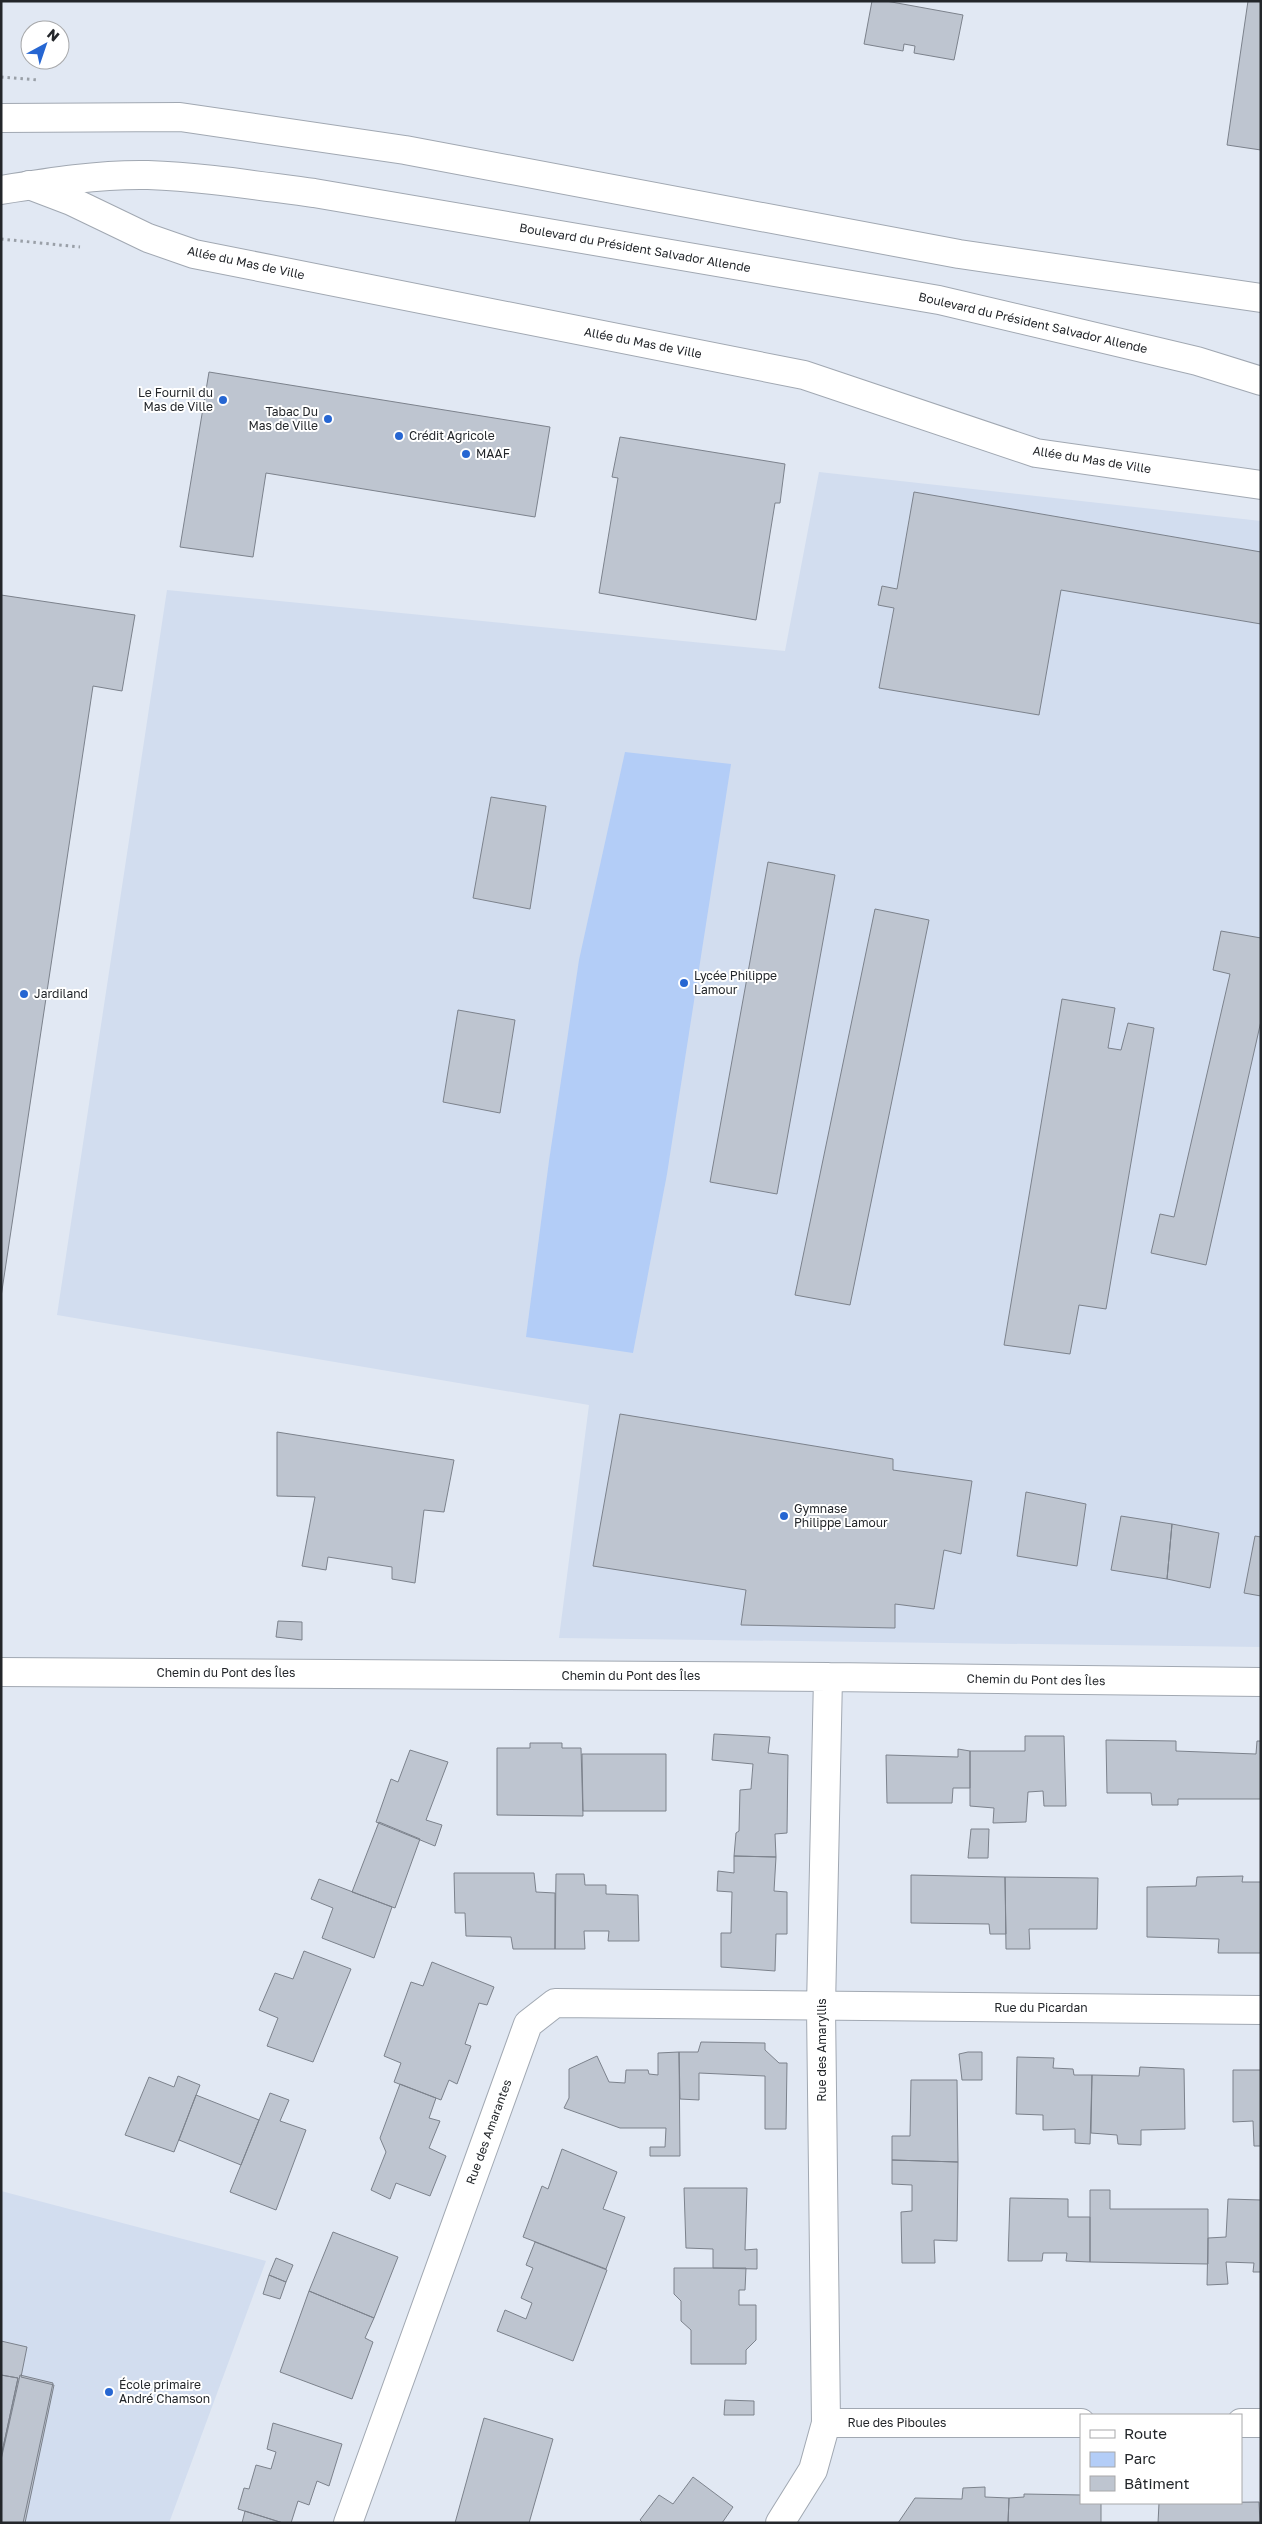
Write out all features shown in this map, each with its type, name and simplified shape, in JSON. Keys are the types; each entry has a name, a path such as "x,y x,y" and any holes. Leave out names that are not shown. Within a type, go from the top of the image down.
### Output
{"street":[{"path":"1,118 180,117 405,150 959,254 1261,298"},
{"name":"Boulevard du Président Salvador Allende","path":"1,190 100,176 146,175 230,182 314,193 939,300 1197,361 1261,381"},
{"name":"Allée du Mas de Ville","path":"30,186 71,201 148,238 194,254 804,375 1036,453 1261,484"},
{"name":"Chemin du Pont des Îles","path":"1,1672 828,1677 1261,1682"},
{"name":"Rue des Amaryllis","path":"826,2423 821,2007 828,1677"},
{"name":"Rue des Amarantes","path":"348,2523 528,2024 555,2003 821,2007"},
{"name":"Rue du Picardan","path":"821,2007 1261,2010"},
{"path":"780,2523 813,2470 826,2423"},
{"name":"Rue des Piboules","path":"826,2423 1080,2423"},
{"path":"1242,2424 1261,2424"}],"shaded area":[{"name":"Lycée Philippe Lamour","path":"819,472 1261,521 1261,1647 559,1638 589,1405 57,1315 167,590 785,651"},
{"name":"École primaire André Chamson","path":"1,2191 266,2261 169,2523 1,2523"}],"green space":[{"path":"625,752 731,764 667,1174 633,1353 526,1337 549,1161 579,960"}],"building":[{"path":"872,1 886,1 963,15 954,60 914,53 915,46 904,44 903,51 864,44"},
{"path":"1248,1 1261,1 1261,150 1227,145"},
{"path":"209,372 550,427 535,517 266,473 253,557 180,547"},
{"path":"620,437 785,464 780,503 775,503 756,620 599,593 618,478 612,477"},
{"path":"914,492 1261,552 1261,624 1061,590 1039,715 879,688 894,608 878,605 882,586 897,589"},
{"name":"Jardiland","path":"1,595 135,615 122,691 93,686 1,1297"},
{"path":"491,797 546,806 530,909 473,898"},
{"path":"768,862 835,875 777,1194 710,1182"},
{"path":"875,909 929,920 850,1305 795,1295"},
{"path":"1221,931 1261,938 1261,1021 1206,1265 1151,1253 1160,1214 1174,1217 1230,974 1213,970"},
{"path":"1062,999 1115,1008 1108,1048 1121,1050 1128,1023 1154,1028 1106,1309 1079,1305 1070,1354 1004,1345"},
{"path":"458,1010 515,1020 500,1113 443,1102"},
{"name":"Gymnase Philippe Lamour","path":"620,1414 893,1459 893,1470 972,1481 961,1554 944,1550 934,1609 895,1604 895,1628 741,1625 746,1590 593,1566"},
{"path":"277,1432 454,1460 444,1512 424,1510 415,1583 392,1579 392,1567 328,1557 326,1570 302,1566 315,1497 277,1496"},
{"path":"1026,1492 1086,1504 1077,1566 1017,1556"},
{"path":"1121,1516 1172,1524 1167,1579 1111,1570"},
{"path":"1172,1524 1219,1533 1210,1588 1167,1579"},
{"path":"1255,1536 1261,1537 1261,1596 1244,1593"},
{"path":"278,1621 302,1622 302,1640 276,1637"},
{"path":"714,1734 770,1737 768,1753 788,1755 787,1833 775,1834 776,1857 734,1856 736,1833 739,1831 740,1790 751,1789 753,1764 712,1760"},
{"path":"1025,1736 1064,1736 1066,1806 1044,1806 1043,1791 1028,1792 1026,1822 993,1823 994,1808 970,1806 970,1751 1025,1751"},
{"path":"1106,1740 1176,1741 1176,1751 1256,1754 1257,1741 1261,1741 1261,1799 1178,1799 1178,1805 1152,1805 1151,1793 1107,1793"},
{"path":"530,1743 562,1743 562,1748 581,1748 583,1816 497,1815 497,1748 530,1748"},
{"path":"958,1749 970,1751 970,1788 953,1788 952,1803 887,1803 886,1755 958,1757"},
{"path":"410,1750 448,1762 426,1820 442,1825 435,1846 376,1822 391,1779 398,1782"},
{"path":"582,1754 666,1754 666,1811 583,1811"},
{"path":"379,1822 420,1839 395,1908 352,1892"},
{"path":"971,1829 989,1829 988,1858 968,1858"},
{"path":"734,1856 776,1857 774,1891 787,1892 787,1934 776,1934 775,1971 721,1967 721,1933 731,1933 732,1892 717,1891 718,1871 734,1873"},
{"path":"454,1873 534,1873 536,1892 555,1893 555,1949 513,1949 511,1937 466,1936 465,1913 455,1913"},
{"path":"556,1874 584,1874 585,1885 606,1885 606,1894 638,1895 639,1941 608,1941 609,1931 584,1931 585,1949 555,1949"},
{"path":"911,1875 1005,1877 1006,1934 990,1934 989,1924 911,1923"},
{"path":"1243,1876 1242,1882 1261,1882 1261,1953 1218,1953 1219,1939 1147,1937 1147,1887 1196,1886 1197,1877"},
{"path":"1005,1877 1098,1878 1097,1929 1029,1929 1030,1949 1006,1949"},
{"path":"319,1879 392,1907 374,1958 322,1938 333,1908 311,1899"},
{"path":"304,1951 351,1969 313,2062 267,2046 278,2018 259,2010 275,1973 293,1979"},
{"path":"432,1962 494,1987 487,2005 479,2003 465,2044 471,2046 457,2084 449,2080 441,2100 394,2082 401,2063 384,2056 411,1982 423,1986"},
{"path":"701,2042 765,2043 765,2050 779,2063 787,2063 786,2129 765,2129 765,2076 699,2073 699,2100 680,2099 679,2052 698,2052"},
{"path":"679,2052 680,2156 650,2156 650,2147 665,2147 666,2128 620,2128 564,2108 569,2098 569,2069 597,2056 609,2082 625,2083 626,2070 648,2070 649,2074 658,2075 658,2053"},
{"path":"982,2052 982,2080 962,2080 959,2054"},
{"path":"1017,2057 1054,2058 1053,2068 1073,2069 1074,2075 1092,2075 1090,2144 1075,2143 1075,2129 1043,2130 1043,2115 1016,2114"},
{"path":"1140,2067 1184,2069 1185,2129 1141,2130 1141,2145 1118,2144 1117,2135 1091,2133 1092,2075 1139,2076"},
{"path":"1233,2070 1261,2070 1261,2146 1254,2146 1253,2121 1233,2122"},
{"path":"178,2076 200,2085 174,2152 125,2135 149,2077 174,2087"},
{"path":"911,2080 957,2080 958,2162 892,2160 892,2136 910,2136"},
{"path":"400,2084 436,2098 429,2118 440,2121 429,2148 446,2156 430,2196 396,2183 390,2199 371,2190 386,2152 380,2138"},
{"path":"270,2093 289,2100 280,2121 306,2130 276,2210 230,2192"},
{"path":"196,2095 259,2120 241,2165 179,2140"},
{"path":"562,2149 617,2172 603,2209 625,2217 606,2269 523,2237 542,2186 548,2189"},
{"path":"892,2160 958,2162 957,2241 934,2240 935,2263 902,2263 901,2212 912,2211 912,2185 892,2184"},
{"path":"684,2188 747,2188 745,2250 757,2249 757,2269 713,2268 713,2249 686,2248"},
{"path":"1090,2190 1110,2190 1110,2209 1208,2209 1208,2264 1090,2262"},
{"path":"1010,2198 1068,2199 1068,2217 1090,2217 1090,2262 1066,2261 1067,2253 1043,2253 1042,2261 1008,2261"},
{"path":"1228,2199 1261,2200 1261,2272 1253,2272 1254,2263 1226,2262 1228,2284 1207,2285 1208,2238 1226,2237"},
{"path":"333,2232 398,2257 374,2318 309,2291"},
{"path":"535,2242 607,2270 573,2361 497,2331 505,2310 526,2319 532,2303 521,2298 533,2268 526,2265"},
{"path":"276,2258 293,2265 286,2282 269,2275"},
{"path":"674,2268 746,2268 745,2290 739,2290 739,2305 756,2305 756,2340 746,2350 746,2364 691,2364 691,2330 681,2321 681,2301 674,2294"},
{"path":"269,2275 286,2282 280,2299 263,2294"},
{"path":"309,2291 374,2318 365,2338 373,2342 352,2399 280,2372"},
{"path":"1,2341 27,2347 21,2377 54,2385 25,2523 1,2523 1,2457 18,2378 1,2375"},
{"path":"1,2375 18,2378 1,2457"},
{"path":"20,2375 53,2383 23,2523 1,2523 1,2460"},
{"path":"725,2400 754,2401 754,2415 724,2415"},
{"path":"484,2418 553,2439 529,2523 455,2523"},
{"path":"273,2423 342,2444 329,2486 317,2481 309,2505 298,2501 291,2523 283,2523 238,2509 244,2488 249,2489 256,2465 271,2469 276,2452 267,2449"},
{"path":"693,2477 733,2507 722,2523 643,2523 640,2520 659,2495 673,2504"},
{"path":"985,2487 985,2497 1009,2498 1008,2523 898,2523 915,2498 962,2499 963,2488"},
{"path":"1024,2494 1080,2495 1080,2504 1101,2504 1101,2523 1008,2523 1009,2498 1024,2497"},
{"path":"1242,2502 1259,2502 1260,2523 1158,2523 1159,2504 1242,2504"},
{"path":"245,2511 283,2523 242,2523"}],"place":[{"name":"Le Fournil du Mas de Ville","path":"223,400"},
{"name":"Tabac Du Mas de Ville","path":"328,419"},
{"name":"Crédit Agricole","path":"399,436"},
{"name":"MAAF","path":"466,454"},
{"name":"Lycée Philippe Lamour","path":"684,983"},
{"name":"Jardiland","path":"24,994"},
{"name":"Gymnase Philippe Lamour","path":"784,1516"},
{"name":"École primaire André Chamson","path":"109,2392"}]}
